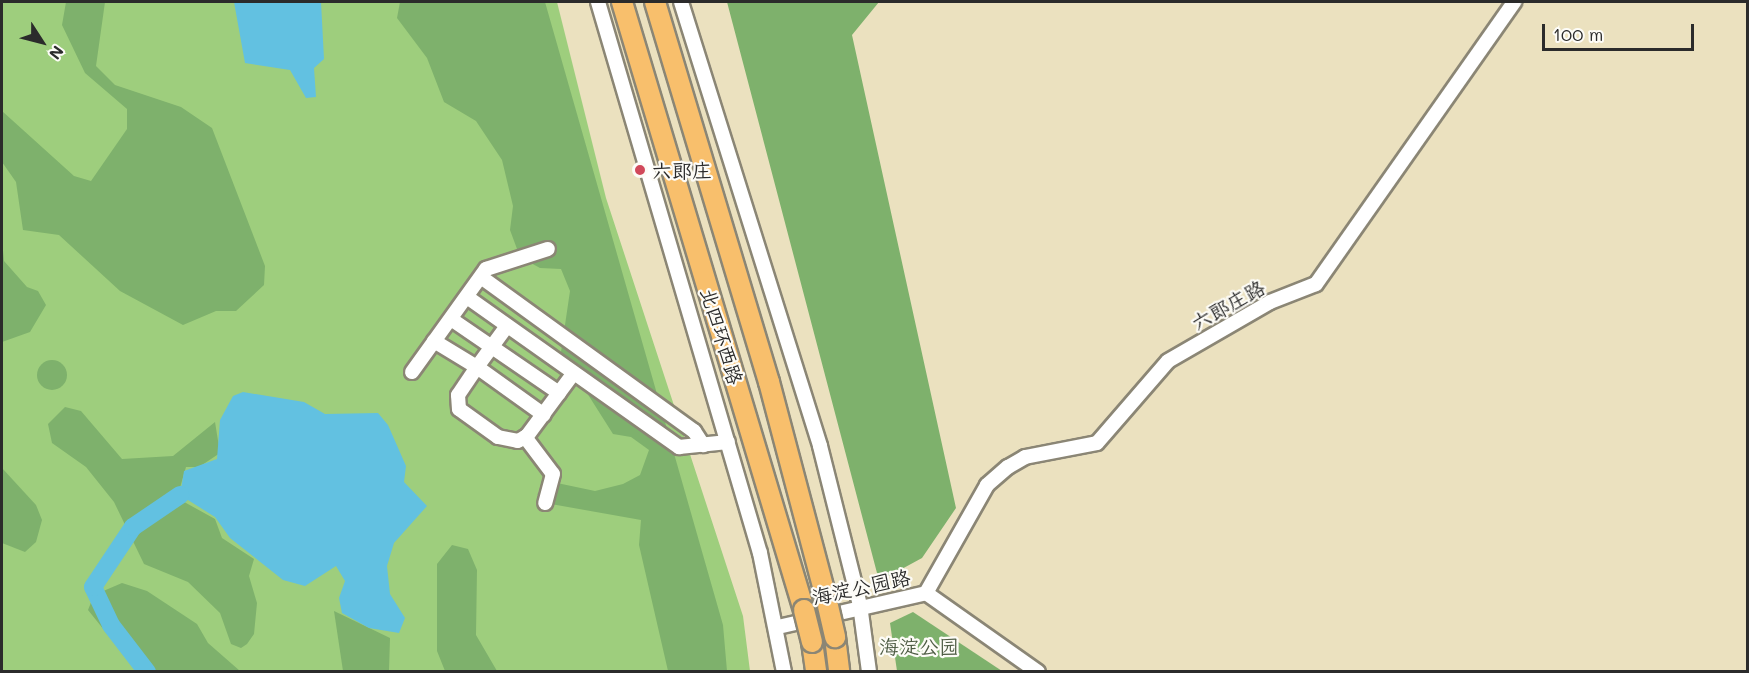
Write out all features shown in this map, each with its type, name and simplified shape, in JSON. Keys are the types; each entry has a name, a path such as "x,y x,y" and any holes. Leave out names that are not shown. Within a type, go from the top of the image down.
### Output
{"highway":[{"name":"北四环西路","path":"622,2 804,610 816,672"},
{"name":"北四环西路","path":"655,2 769,382 828,606 835,637 839,672"}],"street":[{"name":"北四环西路","path":"598,2 728,442 778,627 784,672"},
{"path":"681,2 820,446 860,604 869,672"},
{"name":"六郎庄路","path":"926,594 987,485 1008,467 1025,457 1097,443 1168,361 1270,302 1316,284 1514,2"},
{"path":"412,372 481,277 495,264 548,249"},
{"path":"481,277 694,431 703,444"},
{"path":"467,297 679,447 728,442"},
{"path":"451,318 559,393"},
{"path":"507,326 458,395 459,409 498,437 525,437 573,374"},
{"path":"434,341 477,367 544,415"},
{"path":"525,437 553,474 545,503"},
{"name":"海淀公园路","path":"778,627 860,604 926,594 1038,672"}],"green space":[{"path":"2,2 557,2 606,198 743,616 750,671 2,671"},
{"path":"66,2 105,2 96,66 115,85 181,107 212,128 265,266 264,285 236,311 216,311 183,325 120,291 59,235 23,230 16,182 2,162 2,111 74,176 91,181 127,129 127,109 85,73 62,25"},
{"path":"400,2 545,2 723,625 727,671 668,671 639,545 641,520 551,504 537,494 557,483 595,491 623,484 640,475 649,450 631,437 613,434 561,352 570,291 561,269 540,268 520,257 510,230 513,206 502,160 476,121 444,102 427,58 397,18"},
{"path":"727,2 879,2 852,35 956,508 922,558 887,577 877,573"},
{"path":"2,239 4,261 27,287 38,291 46,305 30,332 2,342"},
{"path":"52,360 63,364 67,375 63,386 52,390 41,386 37,375 41,364"},
{"path":"65,407 81,411 122,459 173,456 215,422 220,453 199,467 186,467 177,498 215,519 222,538 254,559 249,576 257,603 254,634 247,644 241,648 231,644 220,613 188,582 144,564 114,502 86,467 52,443 48,424"},
{"path":"2,468 36,505 42,520 36,542 25,552 2,543"},
{"path":"452,545 468,549 477,570 476,635 497,671 445,671 437,651 437,564"},
{"path":"122,583 147,591 197,624 208,643 240,671 137,671 88,610 94,595"},
{"path":"334,611 390,638 389,671 343,671"},
{"name":"海淀公园","path":"913,612 1002,671 897,671 890,623"}],"water":[{"path":"234,2 321,2 324,59 314,68 316,97 306,98 290,70 245,63"},
{"path":"243,392 304,402 325,414 378,413 388,425 406,466 404,482 427,506 394,543 387,566 390,594 405,618 399,633 369,628 342,613 339,598 345,581 336,566 305,586 283,580 230,538 215,517 180,495 184,471 217,459 220,420 233,396"}],"waterway":[{"path":"147,672 111,625 93,587 133,527 180,495"}],"place":[{"name":"六郎庄","path":"640,170"}]}
